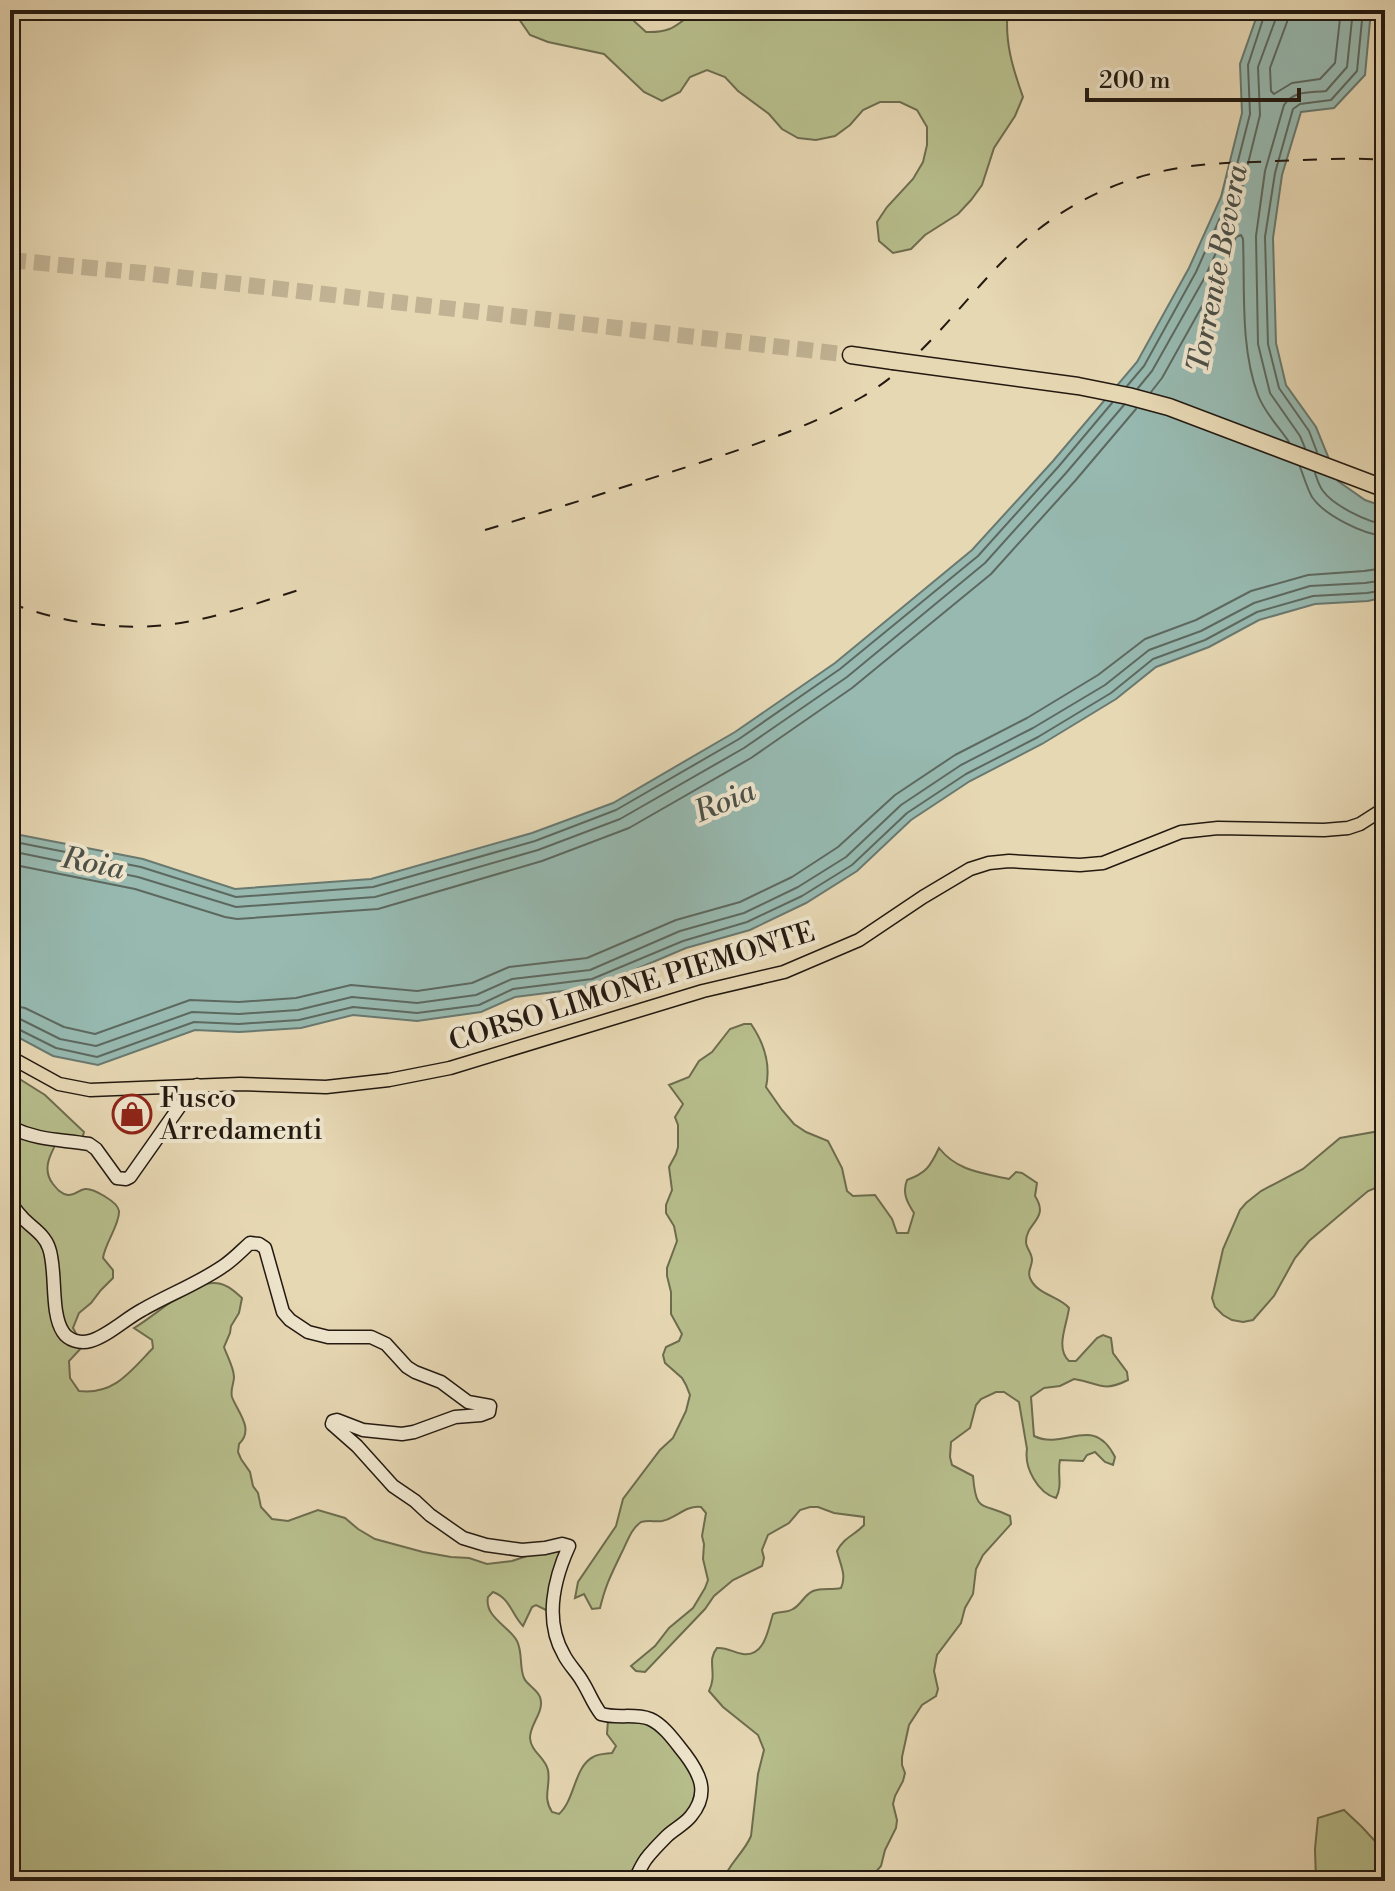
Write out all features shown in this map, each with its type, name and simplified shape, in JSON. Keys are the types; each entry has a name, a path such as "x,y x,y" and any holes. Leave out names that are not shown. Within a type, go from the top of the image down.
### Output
{"highway":[{"path":"851,355 1078,386 1128,396 1169,407 1384,489"}],"main road":[{"name":"CORSO LIMONE PIEMONTE","path":"10,1057 59,1084 90,1090 240,1084 326,1087 389,1080 450,1068 703,991 784,972 859,940 970,869 989,863 1103,863 1181,832 1218,828 1348,828 1385,808"},
{"path":"10,1050 59,1084"},
{"path":"10,1065 42,1080 59,1084"},
{"path":"10,1127 40,1139 89,1144 117,1178 126,1179 197,1085"},
{"path":"10,1201 20,1216 39,1232 49,1248 57,1319 70,1338 87,1342 100,1337 140,1310 222,1267 250,1243 257,1243 265,1248 283,1312 290,1320 308,1332 328,1337 371,1337 386,1344 415,1372 441,1382 468,1402 490,1406 489,1412 481,1415 455,1417 402,1434 363,1430 337,1420 332,1424 393,1486 463,1538 522,1550 562,1544 569,1546 561,1564 553,1601 554,1628 563,1655 601,1714 641,1716 655,1721 680,1748 701,1780 698,1801 691,1816 645,1860 634,1881"}],"green space":[{"path":"534,10 622,10 646,32 655,32 679,24 697,10 1008,10 1008,44 1023,97 1015,116 994,148 982,185 971,200 958,214 925,235 911,249 893,253 879,241 877,222 913,179 923,162 927,127 917,110 900,102 880,102 863,110 835,136 816,140 798,138 782,129 725,77 707,70 690,77 680,92 662,101 644,92 604,54 530,35 519,19"},
{"path":"751,1024 760,1039 767,1062 766,1087 782,1110 794,1124 828,1141 842,1168 847,1191 853,1196 875,1195 892,1219 897,1233 908,1233 914,1213 906,1197 907,1180 927,1168 939,1148 954,1162 971,1170 1009,1179 1016,1172 1022,1173 1037,1183 1035,1196 1040,1210 1026,1242 1032,1260 1029,1276 1043,1292 1069,1308 1062,1343 1065,1356 1069,1361 1076,1361 1103,1335 1111,1338 1113,1353 1127,1372 1128,1380 1112,1386 1074,1379 1060,1386 1044,1388 1031,1397 1034,1436 1045,1439 1097,1437 1115,1457 1113,1465 1095,1452 1083,1461 1060,1460 1056,1498 1043,1491 1034,1479 1028,1464 1019,1402 1004,1392 981,1399 976,1405 970,1428 951,1442 952,1465 973,1476 979,1502 1010,1516 1011,1524 983,1555 976,1569 973,1594 961,1623 937,1655 934,1671 938,1689 936,1696 922,1705 909,1725 902,1757 905,1773 893,1804 896,1828 881,1866 868,1881 723,1881 751,1836 764,1750 758,1735 723,1707 709,1691 712,1658 717,1648 750,1654 761,1647 773,1614 793,1609 813,1591 841,1588 843,1574 837,1551 864,1525 864,1517 834,1513 818,1507 800,1510 789,1523 768,1535 762,1550 762,1566 733,1580 714,1596 645,1672 636,1671 631,1666 693,1608 708,1580 702,1536 706,1513 701,1507 690,1508 662,1521 641,1522 628,1540 600,1608 592,1609 584,1594 575,1598 578,1582 616,1526 623,1499 660,1450 673,1438 690,1395 682,1378 665,1363 663,1355 666,1347 679,1341 682,1334 671,1314 667,1268 677,1241 666,1205 672,1190 669,1167 678,1147 675,1117 683,1104 669,1085 689,1077 699,1061 712,1052 730,1029"},
{"path":"10,1073 45,1095 84,1132 82,1139 59,1138 48,1167 53,1184 68,1195 85,1189 94,1191 110,1200 119,1211 103,1258 113,1270 113,1278 79,1313 73,1328 83,1346 69,1361 70,1378 79,1391 112,1385 129,1373 153,1348 152,1340 134,1328 194,1288 204,1284 222,1284 242,1298 224,1347 234,1373 232,1397 245,1426 238,1452 250,1472 261,1507 272,1519 288,1521 318,1510 345,1518 375,1539 487,1564 560,1550 549,1607 546,1610 536,1605 532,1607 523,1626 499,1595 493,1592 488,1597 493,1616 517,1641 524,1678 540,1697 541,1708 530,1738 548,1770 549,1807 559,1814 587,1762 597,1755 612,1753 616,1746 607,1734 608,1720 652,1723 686,1761 695,1778 695,1792 689,1811 627,1880 10,1881"},
{"path":"1385,1130 1385,1184 1368,1191 1309,1241 1295,1258 1274,1296 1253,1320 1243,1322 1223,1315 1212,1298 1223,1249 1246,1203 1261,1191 1303,1169 1340,1138"},
{"path":"1344,1810 1385,1852 1385,1881 1316,1881 1318,1818"}],"water":[{"path":"1259,10 1371,10 1365,75 1334,108 1301,112 1282,175 1273,238 1276,343 1286,385 1316,427 1338,481 1365,500 1385,507 1385,597 1315,604 1259,620 1209,647 1156,667 1116,699 1042,744 970,781 911,820 857,871 806,903 750,930 686,948 594,987 515,997 481,1012 417,1021 353,1015 301,1028 239,1032 195,1030 98,1065 53,1056 10,1033 10,833 143,859 235,889 371,879 532,833 613,803 735,732 835,663 972,550 1137,362 1189,268 1221,197 1242,113 1240,64"}],"tunnel":[{"path":"10,260 851,355"}],"railway":[{"path":"485,530 758,443 821,418 862,397 884,383 922,349 991,273 1028,238 1068,209 1112,187 1160,172 1208,164 1385,160"},
{"path":"10,603 75,621 141,627 201,619 305,588"}],"place":[{"name":"Fusco Arredamenti","path":"132,1114"}],"water label":[{"name":"Torrente Bevera","path":"1218,269"},
{"name":"Roia","path":"725,802"},
{"name":"Roia","path":"93,864"}]}
